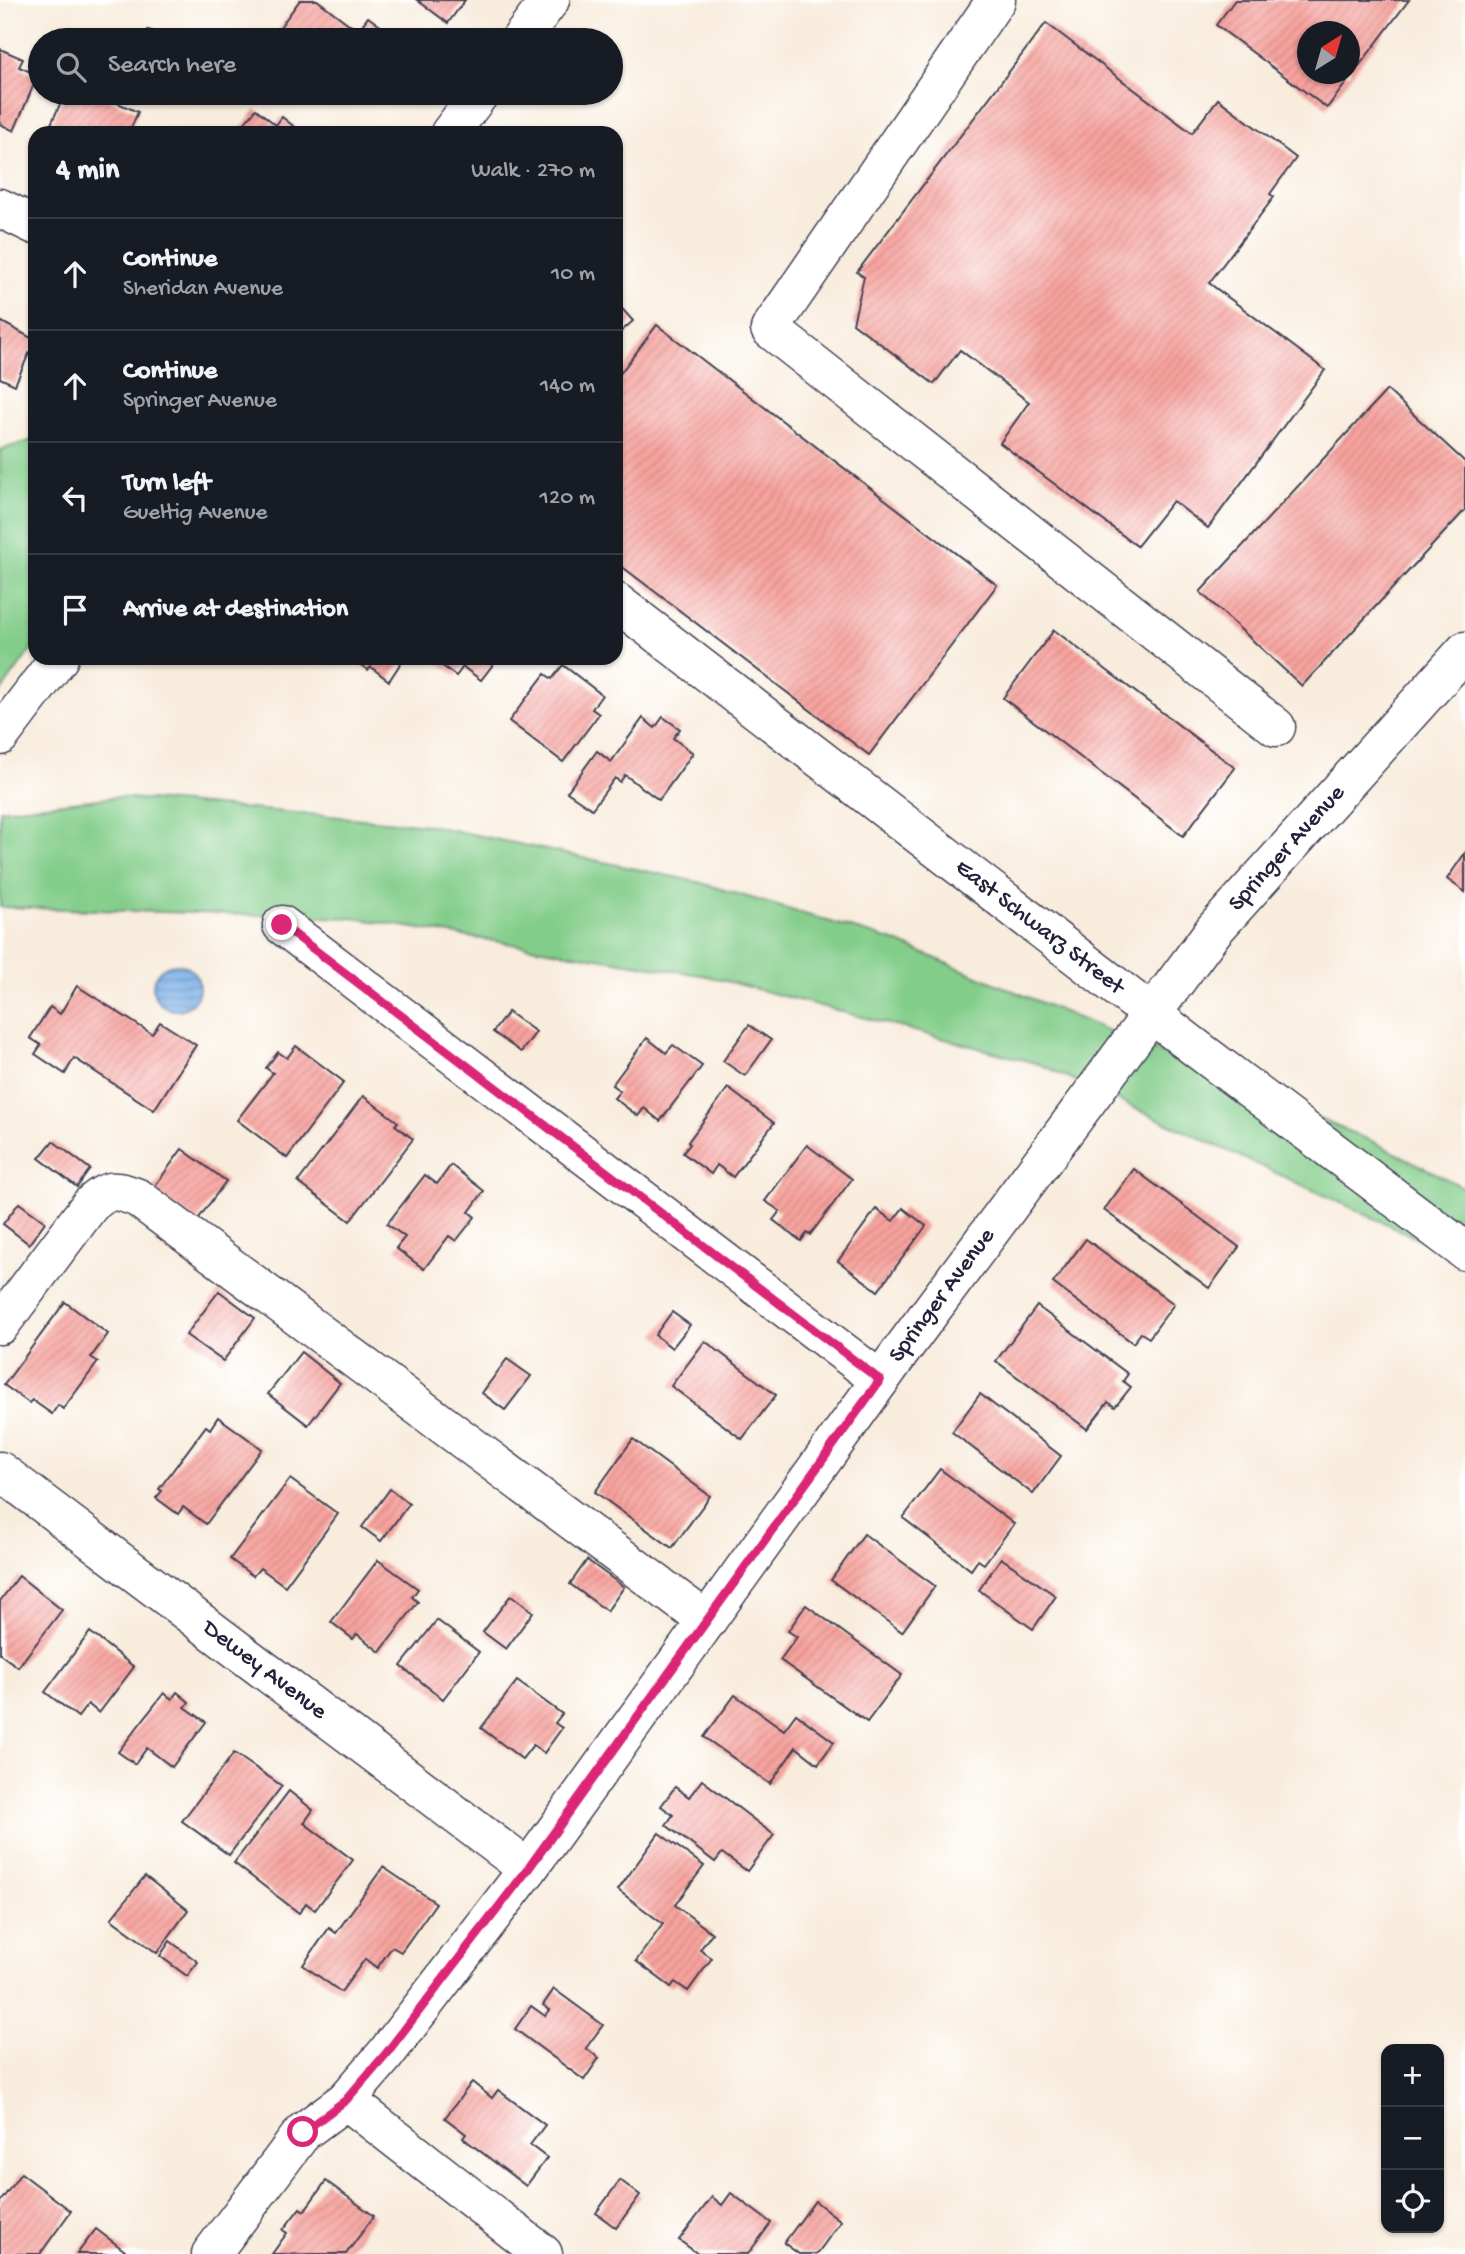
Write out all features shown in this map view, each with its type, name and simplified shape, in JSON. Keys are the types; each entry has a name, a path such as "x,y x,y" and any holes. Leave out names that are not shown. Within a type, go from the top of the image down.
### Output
{"street":[{"path":"529,28 551,0"},
{"path":"996,0 770,329 1276,727"},
{"path":"455,126 472,105"},
{"path":"0,208 28,222"},
{"name":"East Schwarz Street","path":"623,607 1465,1251"},
{"name":"Springer Avenue","path":"211,2254 303,2132 346,2100 385,2055 528,1869 880,1380 1214,930 1465,651"},
{"path":"0,736 54,665"},
{"path":"282,925 880,1380"},
{"path":"0,1325 90,1205 104,1193 113,1191 138,1198 706,1621"},
{"name":"Dewey Avenue","path":"0,1471 528,1869"},
{"path":"346,2100 543,2254"}],"green space":[{"path":"28,441 28,654 0,693 0,450"},
{"path":"117,797 429,825 698,882 894,941 1374,1142 1465,1188 1465,1260 1039,1064 707,976 354,918 0,907 0,810"}],"water":[{"path":"176,964 185,965 192,971 198,978 198,996 192,1003 185,1009 176,1010 167,1009 160,1003 154,996 153,987 154,978 160,971 167,965"}],"building":[{"path":"300,0 317,0 354,28 279,28"},
{"path":"417,0 465,0 448,23"},
{"path":"1235,0 1409,0 1360,65 1360,21 1297,21 1297,84 1345,84 1327,108 1216,25"},
{"path":"368,17 383,28 360,28"},
{"path":"1046,23 1192,133 1218,99 1296,158 1270,194 1274,197 1209,283 1325,370 1208,528 1173,501 1137,546 1000,443 1029,402 960,350 934,384 853,323 864,277 857,272"},
{"path":"0,49 23,59 19,67 28,71 28,98 14,131 0,124"},
{"path":"60,105 122,105 138,112 132,126 50,126"},
{"path":"256,109 276,125 282,117 293,126 242,126"},
{"path":"623,310 633,321 623,330"},
{"path":"0,321 28,336 28,356 15,385 0,378"},
{"path":"657,325 997,585 869,755 623,567 623,370"},
{"path":"1387,390 1465,462 1465,510 1302,686 1200,592"},
{"path":"1054,630 1235,768 1183,836 1003,698"},
{"path":"361,665 399,665 389,681 371,667 368,670"},
{"path":"441,665 493,665 481,680 463,667 456,676"},
{"path":"563,665 602,695 592,709 599,714 563,762 509,721 545,674 552,679"},
{"path":"663,717 680,729 673,738 693,753 659,800 625,775 620,782 615,778 592,809 567,792 597,751 611,762 643,718 655,728"},
{"path":"1465,853 1465,892 1447,879"},
{"path":"77,986 152,1034 160,1022 196,1045 154,1110 74,1058 65,1074 35,1054 41,1045 30,1038 50,1007 60,1014"},
{"path":"508,1012 536,1032 521,1052 493,1032"},
{"path":"749,1025 771,1040 745,1076 723,1061"},
{"path":"647,1038 666,1053 673,1045 702,1066 660,1121 644,1108 638,1116 614,1098 620,1091 612,1085"},
{"path":"296,1046 344,1082 287,1158 237,1120 273,1073 266,1068 278,1052 287,1058"},
{"path":"728,1088 774,1123 733,1177 717,1165 711,1174 683,1153 690,1144 688,1142"},
{"path":"363,1096 398,1122 395,1125 413,1139 350,1221 298,1182"},
{"path":"53,1141 90,1169 77,1187 39,1158"},
{"path":"807,1145 852,1179 810,1235 807,1233 801,1241 773,1220 780,1211 765,1201"},
{"path":"182,1149 226,1181 196,1222 152,1190"},
{"path":"451,1165 484,1191 469,1212 475,1217 456,1241 449,1236 424,1269 396,1248 405,1237 387,1224 425,1175 437,1184"},
{"path":"1134,1169 1239,1247 1209,1288 1104,1210"},
{"path":"19,1203 45,1222 29,1244 3,1224"},
{"path":"903,1208 926,1226 878,1291 838,1261 876,1209 893,1221"},
{"path":"1086,1239 1174,1304 1149,1338 1141,1333 1133,1343 1053,1283"},
{"path":"219,1291 255,1318 223,1361 186,1335"},
{"path":"65,1302 108,1334 91,1357 98,1362 63,1409 58,1405 52,1414 32,1400 29,1403 4,1385"},
{"path":"1037,1306 1128,1374 1123,1381 1131,1387 1115,1407 1108,1402 1087,1429 996,1361"},
{"path":"672,1312 690,1325 672,1348 655,1335"},
{"path":"705,1341 776,1395 742,1439 671,1386"},
{"path":"301,1352 340,1383 308,1425 268,1394"},
{"path":"507,1359 531,1376 505,1410 482,1393"},
{"path":"980,1394 1061,1456 1033,1494 952,1432"},
{"path":"218,1417 262,1449 206,1524 183,1507 178,1514 156,1498 162,1491 159,1489 206,1426 210,1429"},
{"path":"633,1439 710,1496 672,1548 595,1492"},
{"path":"940,1469 1014,1524 984,1564 978,1560 971,1570 903,1518"},
{"path":"290,1479 338,1514 285,1586 260,1568 253,1576 230,1559"},
{"path":"390,1489 409,1504 381,1541 362,1527"},
{"path":"864,1534 935,1586 902,1632 831,1580"},
{"path":"1001,1558 1056,1596 1033,1629 979,1590"},
{"path":"378,1560 418,1589 412,1597 418,1602 380,1652 357,1634 353,1639 331,1622"},
{"path":"587,1560 624,1587 607,1611 570,1584"},
{"path":"19,1576 62,1610 18,1667 0,1654 0,1601"},
{"path":"511,1595 533,1612 506,1649 483,1632"},
{"path":"806,1605 902,1675 867,1722 780,1660 797,1637 788,1631"},
{"path":"437,1620 479,1652 443,1699 401,1666"},
{"path":"90,1632 134,1667 99,1713 88,1704 78,1717 45,1692"},
{"path":"517,1681 562,1714 555,1723 562,1728 544,1753 533,1745 522,1759 481,1728"},
{"path":"177,1692 189,1702 185,1707 206,1722 172,1767 147,1748 135,1764 118,1752 164,1693 172,1699"},
{"path":"735,1695 784,1730 796,1714 834,1742 818,1764 796,1747 770,1784 704,1737"},
{"path":"234,1753 282,1786 229,1855 182,1821"},
{"path":"702,1780 774,1835 747,1871 722,1853 715,1862 666,1825 673,1815 661,1806 675,1787 689,1797"},
{"path":"289,1791 313,1810 304,1823 353,1860 315,1910 306,1903 299,1913 234,1863"},
{"path":"659,1833 704,1866 675,1905 712,1933 700,1950 712,1958 688,1991 675,1982 671,1987 636,1961 663,1924 618,1890"},
{"path":"383,1867 436,1903 401,1952 392,1947 377,1968 365,1959 341,1992 303,1965 329,1928 336,1933"},
{"path":"145,1876 188,1910 157,1953 111,1919"},
{"path":"170,1941 198,1962 187,1976 160,1956"},
{"path":"554,1989 603,2025 586,2048 599,2058 584,2080 515,2029 531,2006 545,2016 550,2010 543,2005"},
{"path":"472,2082 492,2098 498,2090 545,2125 530,2145 547,2158 526,2186 463,2138 466,2134 445,2118"},
{"path":"21,2173 71,2211 40,2254 0,2254 0,2202"},
{"path":"620,2180 640,2195 616,2228 596,2213"},
{"path":"326,2181 374,2216 346,2254 272,2254 287,2233 283,2230 300,2208 304,2211"},
{"path":"731,2193 771,2223 748,2254 698,2254 679,2240 712,2197 722,2205"},
{"path":"815,2201 841,2221 817,2254 799,2254 784,2243"},
{"path":"96,2229 129,2254 77,2254"}],"route":[{"path":"282,925 880,1380 528,1869 385,2055 346,2100 303,2132"}]}
